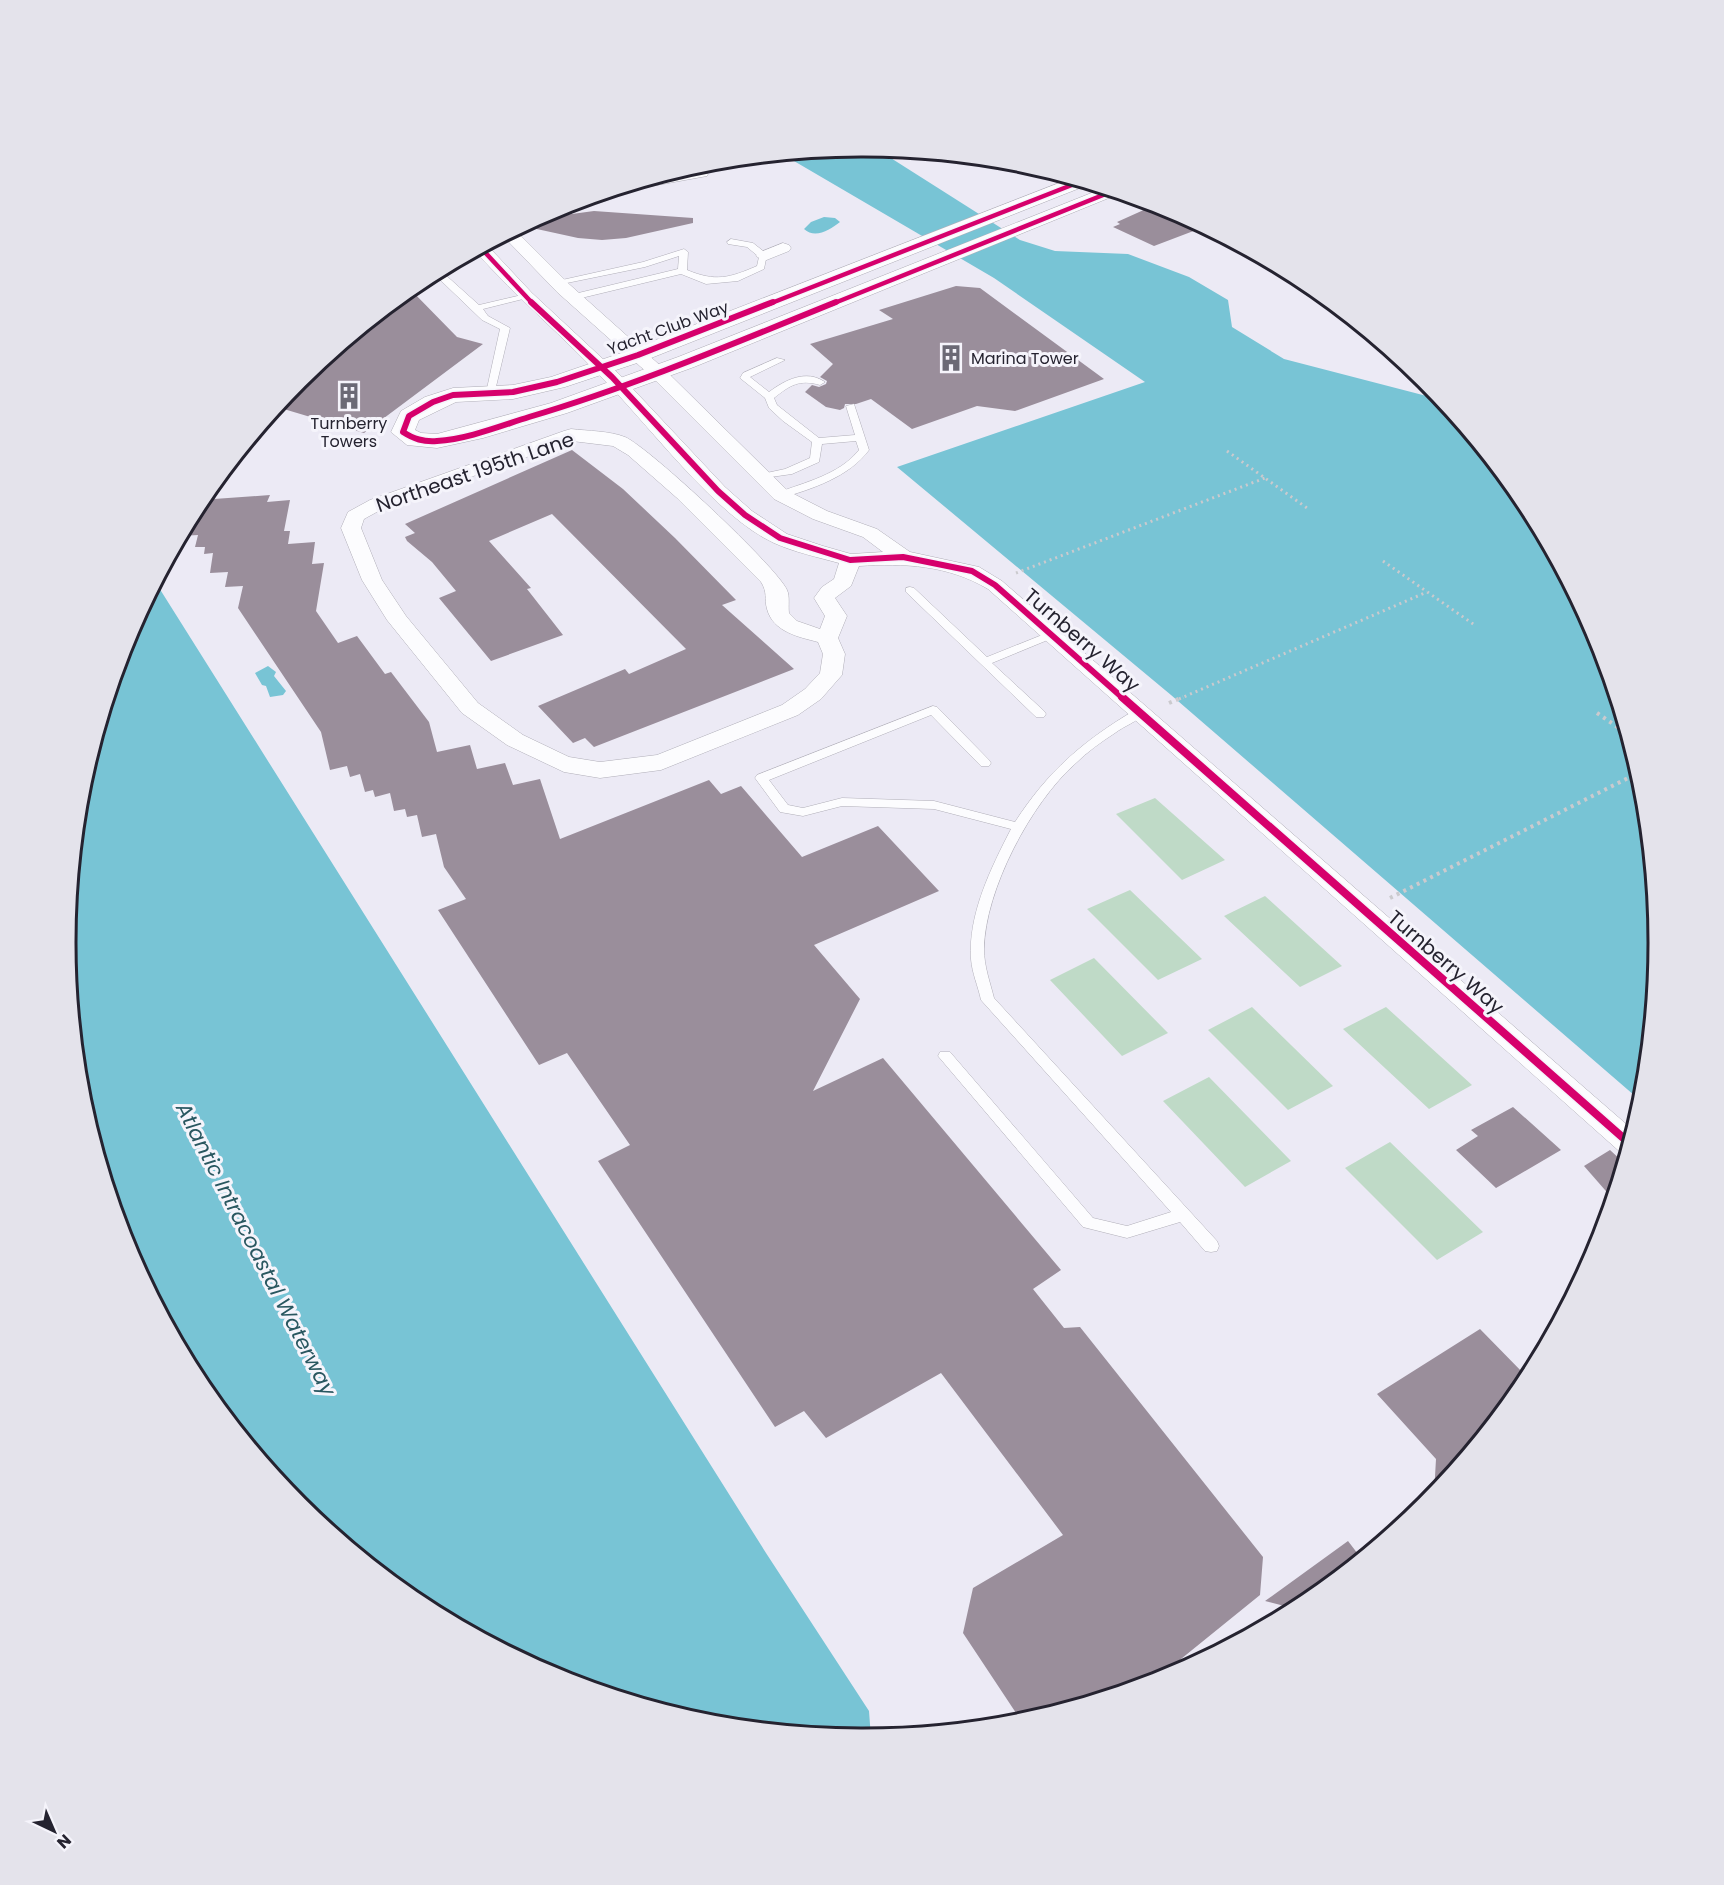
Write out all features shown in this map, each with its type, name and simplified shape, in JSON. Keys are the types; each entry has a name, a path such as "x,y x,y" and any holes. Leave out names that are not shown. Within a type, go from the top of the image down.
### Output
{"street":[{"name":"Yacht Club Way","path":"1070,186 638,356 557,382 513,392 453,395 433,402 409,416 404,432 415,440 437,441 475,433 559,408 657,372 1102,195"},
{"name":"Turnberry Way","path":"514,238 564,289 657,372 783,497 820,515 870,533 903,557"},
{"path":"765,256 783,248"},
{"name":"Turnberry Way","path":"486,253 526,297 602,367 718,491 745,515 780,538 850,560 903,557 972,571 994,585 1623,1138"},
{"path":"526,297 564,289"},
{"name":"Northeast 195th Lane","path":"827,638 799,630 782,619 775,605 778,592 768,578 684,494 635,451 618,441 571,435 387,500 355,516 351,528 372,580 398,620 470,708 515,740 564,764 600,770 661,762 790,710 813,694 831,675 834,654 827,638 836,616 824,598 829,591 844,582 850,560"},
{"path":"745,515 783,497"}],"lane":[{"path":"678,179 704,174"},
{"path":"564,289 682,271 706,281 735,279 761,267 765,256 750,245 731,242"},
{"path":"564,289 684,252 682,271"},
{"path":"444,278 485,318 505,328 491,393"},
{"path":"477,308 526,297"},
{"path":"780,360 746,375 746,378 769,397 772,406 779,413 817,441 862,438"},
{"path":"769,397 786,383 806,376 820,382"},
{"path":"783,497 844,468 864,450 851,406"},
{"path":"761,477 788,471 815,460 817,441"},
{"path":"910,590 1040,714"},
{"path":"985,661 1051,635"},
{"path":"985,763 933,711 761,778 784,808 803,812 842,802 934,805 1018,827"},
{"name":"Turnberry Way","path":"1139,713 1109,729 1070,761 1034,800 1008,845 984,903 977,959 988,1000 1211,1246"},
{"path":"945,1056 1088,1223 1127,1232 1183,1215"}],"path":[{"path":"1227,451 1307,508"},
{"path":"1011,574 1265,478"},
{"path":"1383,561 1476,626"},
{"path":"1165,705 1427,592"},
{"path":"1597,713 1617,727"},
{"path":"1387,899 1629,777"}],"green space":[{"path":"1155,798 1225,860 1182,880 1116,814"},
{"path":"1130,890 1202,959 1158,980 1087,909"},
{"path":"1265,896 1342,966 1300,987 1224,916"},
{"path":"1094,958 1168,1033 1122,1056 1050,980"},
{"path":"1252,1007 1333,1086 1288,1110 1208,1030"},
{"path":"1386,1007 1472,1085 1429,1109 1343,1029"},
{"path":"1209,1077 1291,1161 1245,1187 1163,1101"},
{"path":"1390,1142 1483,1232 1437,1260 1345,1168"}],"water":[{"path":"862,157 891,158 1020,240 1055,251 1128,254 1189,277 1228,300 1232,327 1284,359 1425,396 1485,464 1515,506 1566,595 1588,642 1621,739 1641,840 1648,942 1641,1045 1632,1094 1171,695 897,467 1145,382 994,278 793,161"},
{"path":"824,217 835,218 840,222 818,233 804,229 811,222"},
{"name":"Atlantic Intracoastal Waterway","path":"161,590 766,1553 869,1711 870,1728 862,1728 759,1721 709,1713 610,1686 561,1668 515,1647 469,1623 426,1596 344,1533 271,1460 209,1379 158,1290 136,1243 118,1195 103,1146 92,1096 83,1045 78,994 76,942 78,891 83,840 92,789 103,739 118,690 136,642"},
{"path":"268,666 276,672 274,676 286,691 283,695 270,697 266,686 262,685 255,673"}],"building":[{"path":"1144,210 1194,231 1154,246 1113,227 1120,224 1117,222"},
{"path":"594,211 693,218 693,223 626,238 602,240 578,238 535,229 568,215"},
{"name":"Marina Tower","path":"956,286 980,288 1104,379 1015,411 977,406 912,429 871,399 856,404 845,404 840,410 826,407 805,392 812,385 819,387 826,384 827,381 820,377 833,364 810,344 893,319 879,310"},
{"name":"Turnberry Towers","path":"417,296 457,337 483,344 364,433 286,410 344,352"},
{"path":"572,450 623,489 675,538 736,600 722,605 794,669 594,747 585,738 573,743 538,706 625,669 629,674 686,649 552,514 489,541 531,588 527,589 563,635 491,661 439,598 456,591 432,562 405,537 415,533 405,524"},
{"path":"270,495 267,502 290,500 284,531 290,531 288,544 315,542 312,564 324,563 316,611 338,643 357,636 385,674 391,672 429,722 437,752 470,745 477,769 505,763 513,785 540,779 560,839 709,780 721,794 741,786 802,857 878,826 939,891 814,945 860,999 813,1091 883,1058 1061,1270 1033,1289 1064,1328 1080,1327 1263,1557 1260,1595 1179,1661 1114,1686 1016,1713 963,1633 973,1588 1063,1535 941,1373 826,1438 804,1411 775,1427 598,1161 630,1145 567,1053 539,1065 438,910 466,899 444,867 436,834 422,837 417,815 407,817 405,809 394,811 390,793 375,797 373,790 365,792 360,774 350,777 347,766 330,770 321,732 238,608 243,586 225,587 228,572 210,573 213,553 204,554 205,547 195,547 198,535 191,535 214,499"},
{"path":"1513,1107 1561,1150 1496,1188 1456,1150 1478,1136 1471,1130"},
{"path":"1610,1150 1618,1157 1607,1192 1584,1166"},
{"path":"1480,1329 1520,1370 1485,1421 1435,1479 1436,1459 1377,1394"},
{"path":"1348,1541 1357,1552 1283,1606 1265,1601"}],"cycle path":[{"path":"1070,186 638,355 557,382 513,392 453,395 433,402 409,416 403,432 415,440 437,441 475,433 559,408 686,362 1102,195"},
{"path":"486,253 526,297 612,377 718,491 745,515 780,538 850,560 903,557 972,571 995,585 1623,1138"}],"place":[{"name":"Marina Tower","path":"951,358"},
{"name":"Turnberry Towers","path":"349,396"}]}
